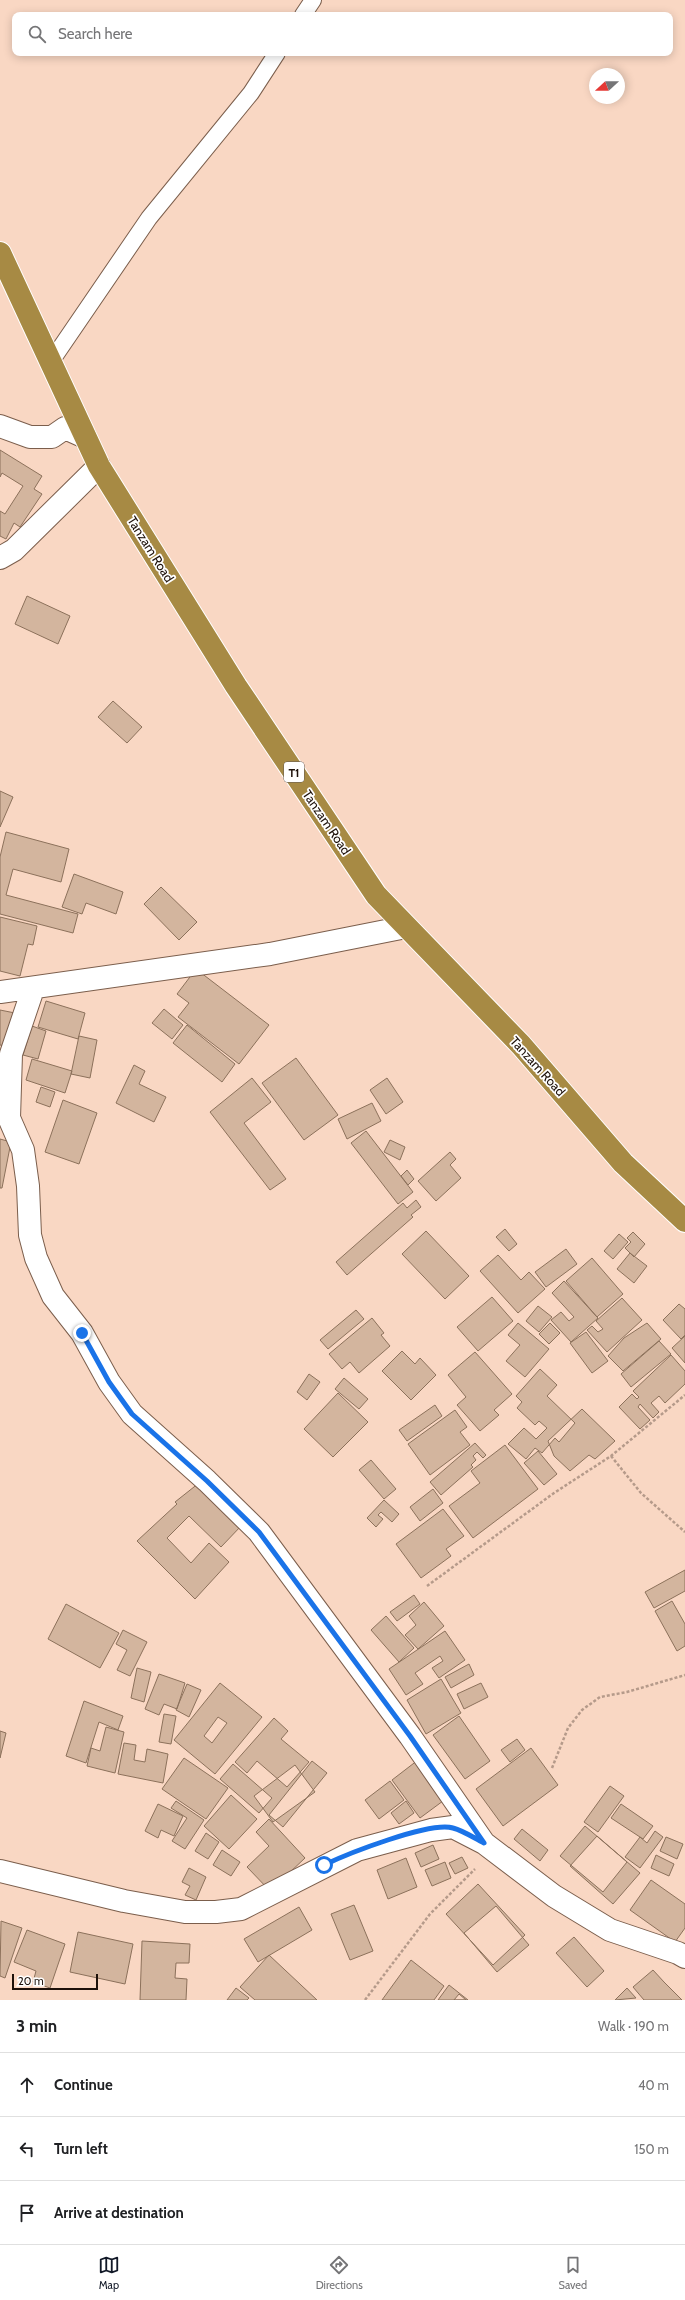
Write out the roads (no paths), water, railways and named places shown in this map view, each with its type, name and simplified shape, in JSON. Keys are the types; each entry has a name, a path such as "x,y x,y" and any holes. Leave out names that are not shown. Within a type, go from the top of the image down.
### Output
{"highway":[{"name":"Tanzam Road","path":"0,253 99,466 236,686 376,895 406,928 521,1045 623,1163 685,1220"}],"street":[{"path":"0,426 30,437 52,437 65,428 85,437"},
{"path":"0,558 14,550 99,466"},
{"path":"0,992 33,989 270,954 406,928"},
{"path":"33,989 11,1054 9,1118 23,1150 28,1186 30,1235 36,1258 53,1296 82,1333 109,1382 132,1414 207,1481 259,1532 410,1736 489,1847"},
{"path":"0,1871 131,1902 185,1912 216,1912 241,1909 324,1865 357,1850 382,1842 431,1830 453,1827 489,1847 554,1896 610,1930 678,1953 685,1957"}],"lane":[{"path":"305,12 313,0"},
{"path":"50,363 149,218 250,93 275,56"}]}
